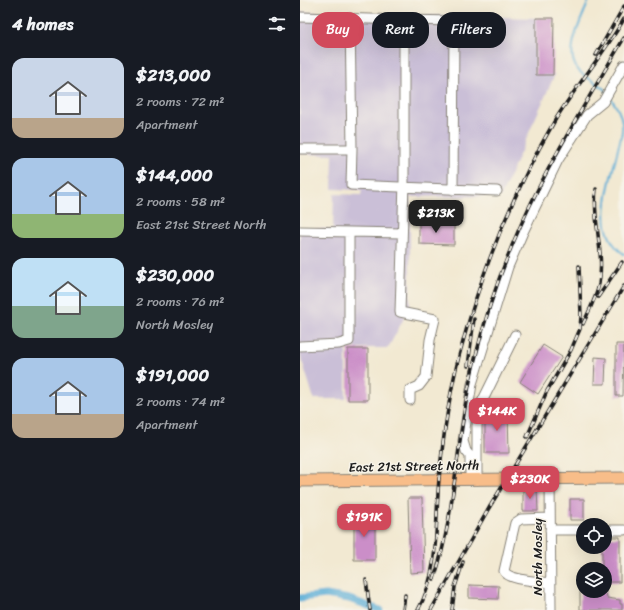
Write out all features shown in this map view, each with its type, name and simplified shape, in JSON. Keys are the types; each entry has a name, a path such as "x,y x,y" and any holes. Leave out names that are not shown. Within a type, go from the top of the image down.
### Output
{"main road":[{"name":"East 21st Street North","path":"300,482 624,478"}],"street":[{"path":"300,17 312,17"},
{"path":"429,20 454,21 452,190"},
{"path":"350,48 351,185 497,191"},
{"path":"404,48 404,188 400,312 435,319 430,340 426,377 419,386 410,390 410,400"},
{"path":"473,480 470,456 466,451 463,441 472,384 508,267 523,232 558,160 587,115 603,102 624,65"},
{"path":"300,149 352,150"},
{"path":"300,231 402,232"},
{"path":"300,346 339,344 349,341 349,232"},
{"path":"473,480 479,408 515,335"},
{"name":"North Mosley","path":"550,479 551,610"},
{"path":"550,518 521,519 515,523 504,571 512,578 550,583"},
{"path":"550,530 576,530"},
{"path":"612,530 624,530"}],"shaded area":[{"path":"300,12 312,12 312,48 364,48 364,14 372,14 372,48 429,48 429,15 437,15 437,48 506,48 506,17 536,18 535,74 555,74 501,196 410,197 410,307 388,348 346,348 346,399 314,399 300,354 300,228 333,229 334,194 361,195 362,190 332,189 333,155 300,154"}],"building":[{"path":"536,18 554,18 553,75 536,75"},
{"path":"419,223 454,224 454,245 419,244"},
{"path":"616,344 624,344 623,396 616,396"},
{"path":"543,345 562,357 538,394 520,382"},
{"path":"348,349 368,349 368,400 348,400"},
{"path":"595,357 606,358 605,384 594,384"},
{"path":"508,411 509,453 485,453 485,412"},
{"path":"523,488 537,488 538,511 523,511"},
{"path":"408,498 422,498 424,572 410,573"},
{"path":"570,499 584,499 584,518 570,520"},
{"path":"354,516 375,516 375,560 354,560"},
{"path":"612,537 620,537 620,582 612,582 612,562 602,562 602,554 612,554"},
{"path":"469,585 499,586 498,599 469,598"},
{"path":"580,598 607,598 620,600 620,604 622,604 622,610 580,610"}],"waterway":[{"path":"589,0 578,26 572,55 574,63 579,71 607,92"},
{"path":"610,97 620,115 622,122 622,136 608,190 605,219 608,232 614,244 624,254"},
{"path":"300,598 326,595 349,599 380,610"}],"railway":[{"path":"596,55 624,6"},
{"path":"418,610 425,595 433,562 441,463 452,386 467,326 487,266 511,207 539,149 562,109 624,19"},
{"path":"434,579 442,553 452,499 468,390 486,319 500,276 526,213 546,173 578,115 624,38"},
{"path":"583,324 599,284 600,248 595,201 596,189"},
{"path":"598,297 622,262"},
{"path":"527,437 547,391 571,350 580,329 581,315 579,266"},
{"path":"431,610 489,508 624,286"},
{"path":"468,366 474,319"},
{"path":"452,610 455,587 463,562"},
{"path":"366,580 370,610"},
{"path":"403,610 405,595"}]}
